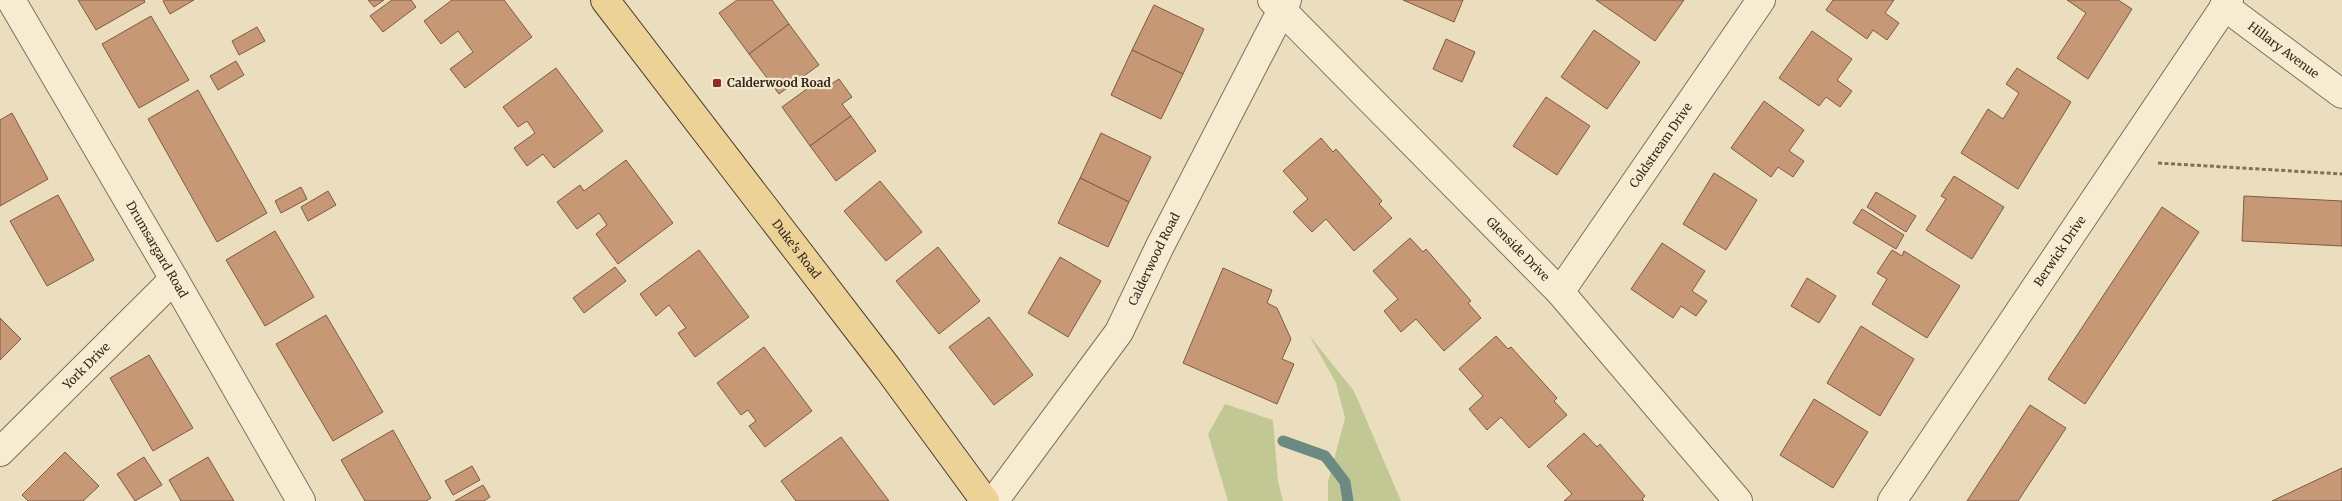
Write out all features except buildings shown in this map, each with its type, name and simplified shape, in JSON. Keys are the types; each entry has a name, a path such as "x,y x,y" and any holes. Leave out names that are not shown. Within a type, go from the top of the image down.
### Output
{"main road":[{"name":"Duke's Road","path":"605,0 889,370 985,501"}],"street":[{"name":"Drumsargard Road","path":"11,0 301,501"},
{"name":"Coldstream Drive","path":"1560,292 1761,0"},
{"name":"Hillary Avenue","path":"2226,3 2342,94"},
{"name":"Berwick Drive","path":"1892,501 2226,3"},
{"name":"Glenside Drive","path":"1281,4 1560,292 1738,501"},
{"name":"Calderwood Road","path":"994,501 1119,332 1281,4"},
{"name":"York Drive","path":"0,452 174,279"}],"path":[{"path":"2120,161 2342,174"}],"green space":[{"path":"1309,335 1354,391 1401,501 1328,501 1328,482 1345,418 1336,383"},
{"path":"1225,404 1273,420 1278,481 1283,501 1228,501 1208,434"}],"waterway":[{"path":"1283,441 1325,456 1345,482 1348,501"}],"place":[{"name":"Calderwood Road","path":"717,83"}]}
